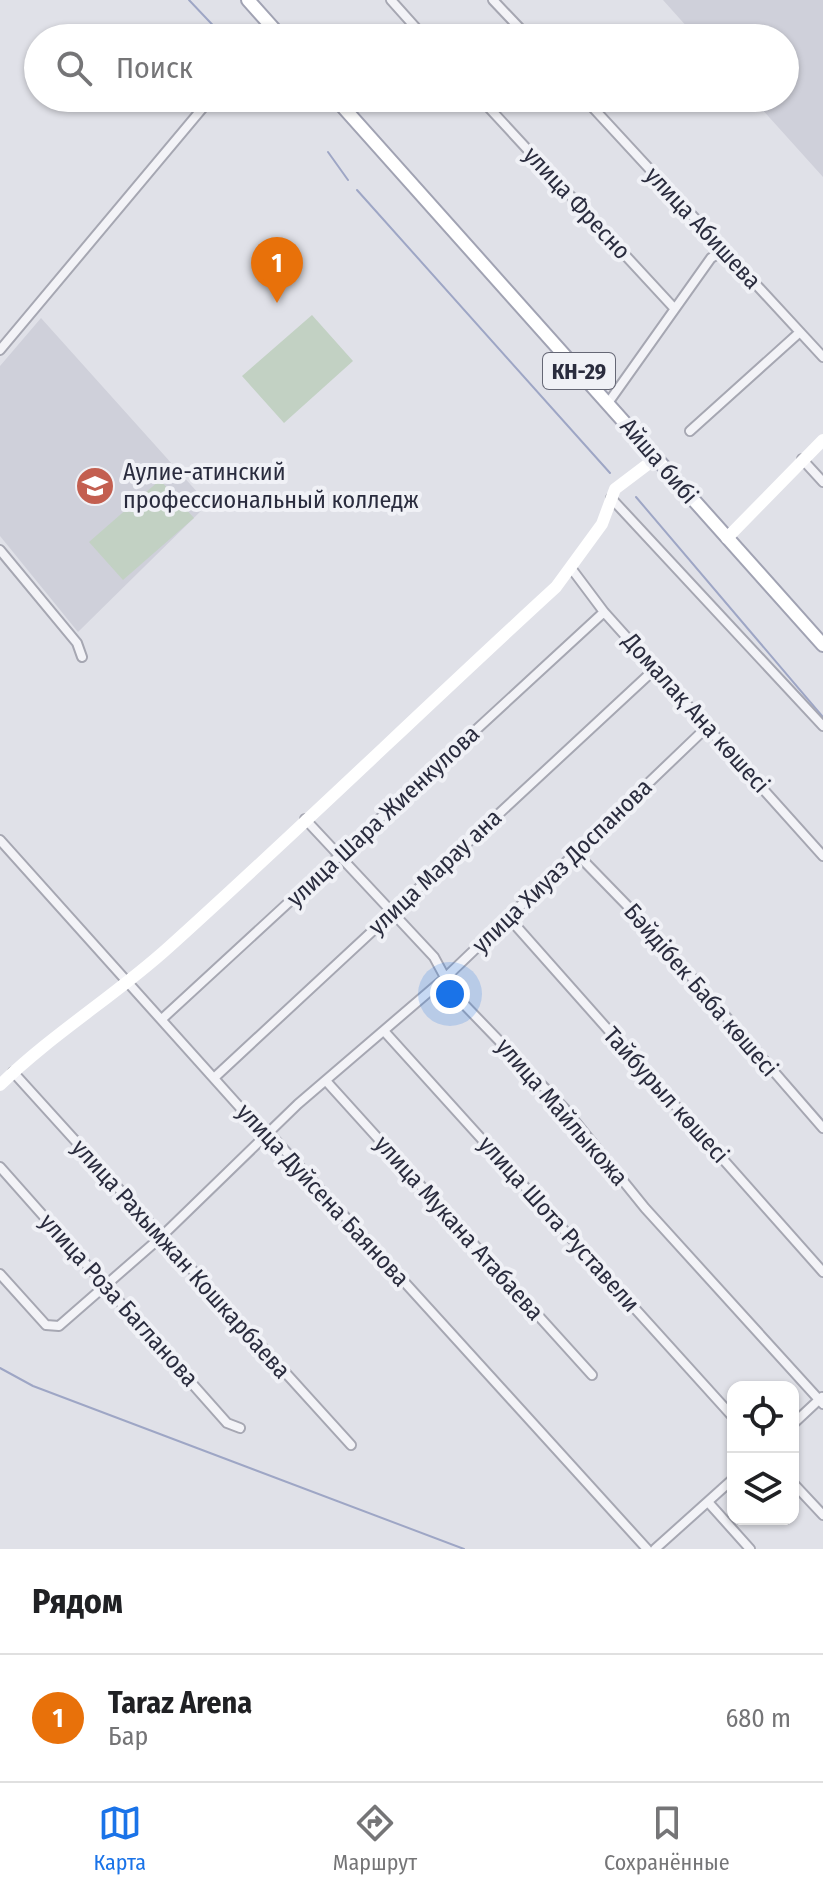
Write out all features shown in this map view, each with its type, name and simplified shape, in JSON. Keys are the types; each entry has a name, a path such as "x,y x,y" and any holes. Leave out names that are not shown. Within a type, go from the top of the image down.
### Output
{"street":[{"path":"248,0 269,24"},
{"path":"391,0 412,24"},
{"path":"493,0 516,24"},
{"path":"0,350 199,112"},
{"name":"Айша бибі","path":"348,112 823,645"},
{"name":"улица Фресно","path":"493,112 674,308"},
{"name":"улица Абишева","path":"597,112 823,357"},
{"path":"608,403 711,258 725,250"},
{"path":"690,431 800,332"},
{"path":"727,538 823,440"},
{"path":"0,1085 169,947 556,587 602,524 613,494 656,458"},
{"path":"802,459 823,482"},
{"path":"613,494 823,726"},
{"path":"0,550 77,643 82,657"},
{"name":"Домалақ Ана көшесі","path":"571,568 604,612 823,856"},
{"name":"улица Шара Жиенкулова","path":"162,1019 604,612"},
{"name":"улица Марау ана","path":"214,1078 656,668"},
{"name":"улица Хиуаз Доспанова","path":"0,1274 46,1325 59,1326 161,1237 298,1104 445,978 708,726"},
{"name":"улица Майлыкожа","path":"305,819 434,957 454,994 565,1109 645,1208 822,1400"},
{"name":"улица Дуйсена Баянова","path":"0,840 129,980 245,1113 269,1133 647,1549"},
{"name":"Бәйдібек Баба көшесі","path":"576,853 648,927 823,1128"},
{"name":"Тайбурыл көшесі","path":"509,918 823,1272"},
{"name":"улица Шота Руставели","path":"384,1031 727,1410"},
{"name":"улица Рахымжан Кошкарбаева","path":"13,1072 351,1445"},
{"name":"улица Мукана Атабаева","path":"327,1082 592,1375"},
{"name":"улица Роза Багланова","path":"0,1167 227,1423 240,1428"},
{"path":"799,1419 822,1400"},
{"path":"655,1549 727,1485"},
{"path":"799,1489 823,1515"},
{"path":"708,1502 750,1549"}],"shaded area":[{"path":"663,0 823,0 823,177 765,112 799,112 799,24 684,24"},
{"name":"Аулие-атинский профессиональный колледж","path":"41,318 208,504 78,632 0,536 0,366"}],"green space":[{"path":"312,315 353,361 284,423 242,376"},
{"path":"160,480 194,518 123,580 89,542"}],"waterway":[{"path":"189,0 212,24"},
{"path":"328,152 348,180"},
{"path":"357,190 610,473"},
{"path":"636,497 823,717"},
{"path":"0,1368 33,1386 464,1549"}],"place":[{"name":"Taraz Arena","path":"277,303"},
{"name":"Аулие-атинский профессиональный колледж","path":"95,486"}]}
